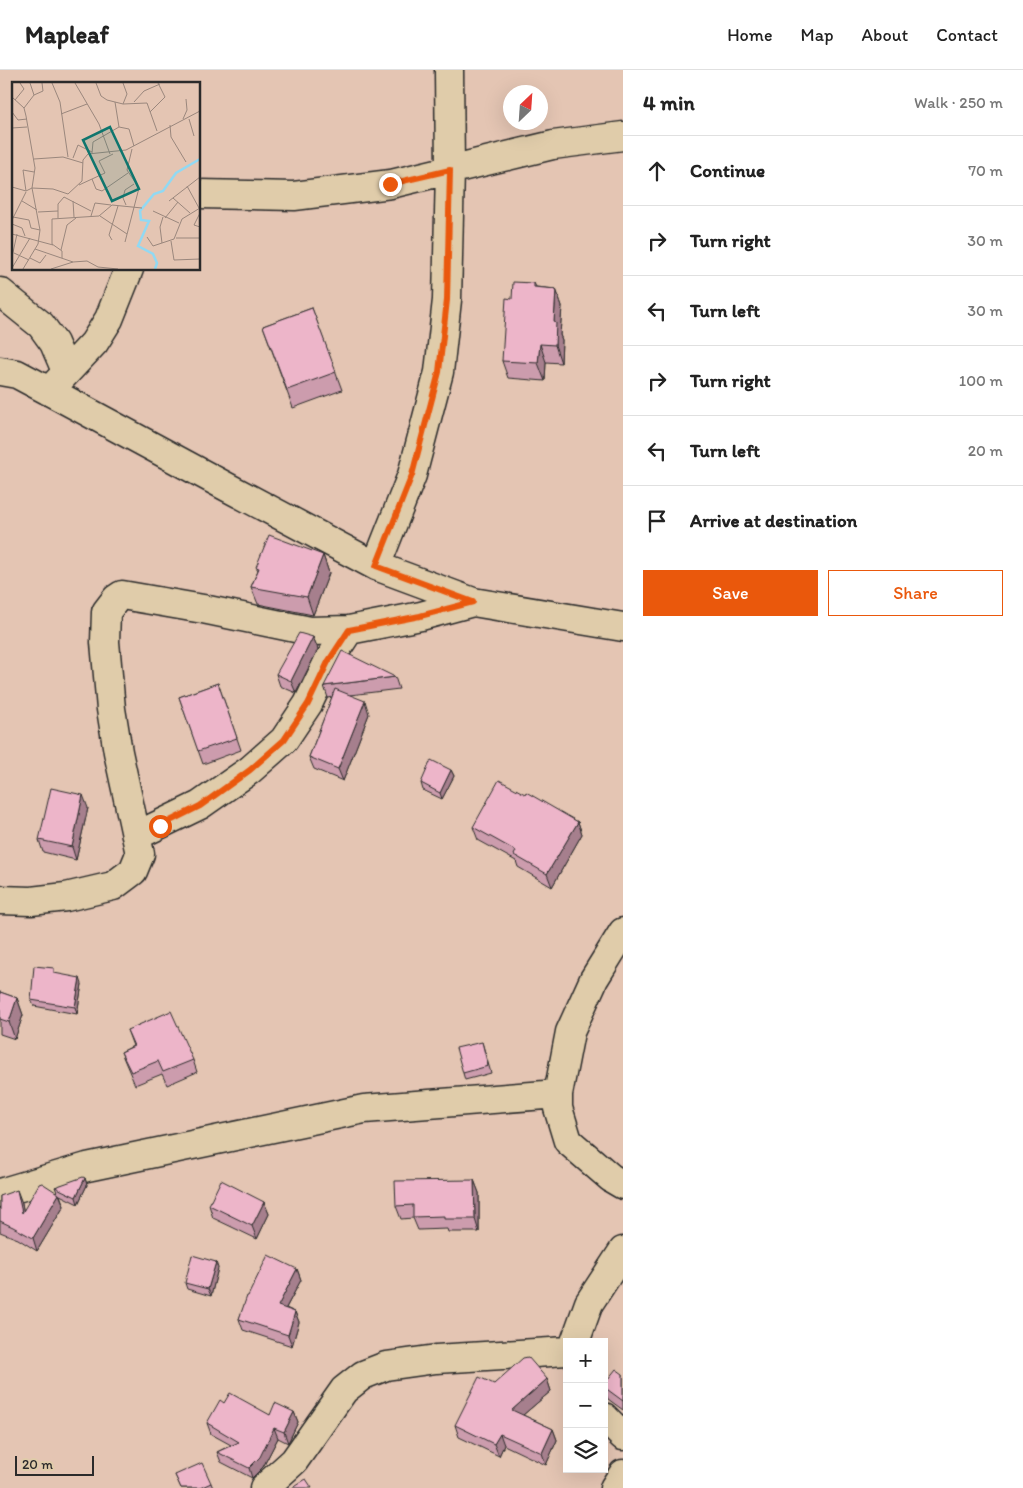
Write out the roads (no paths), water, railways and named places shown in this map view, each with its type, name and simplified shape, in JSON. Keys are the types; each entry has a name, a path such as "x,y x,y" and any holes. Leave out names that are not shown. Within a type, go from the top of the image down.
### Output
{"street":[{"path":"376,566 412,475 439,372 447,300 450,170 449,70"},
{"path":"200,194 294,196 390,184 553,145 623,136"},
{"path":"58,381 94,343 109,319 129,270"},
{"path":"0,292 41,325 54,342 58,381"},
{"path":"0,371 58,381 227,487 376,566 473,602 623,627"},
{"path":"0,900 31,901 66,897 112,886 133,871 140,854 112,718 104,627 106,612 116,599 122,595 203,608 310,632 349,630 420,616 473,602"},
{"path":"136,836 200,806 250,770 284,740 308,704 328,662 349,630"},
{"path":"623,932 594,979 570,1032 558,1094 558,1108 568,1141 611,1178 623,1185"},
{"path":"0,1192 87,1167 364,1109 558,1094"},
{"path":"576,1338 589,1303 623,1251"},
{"path":"264,1488 294,1461 344,1390 363,1375 386,1366 436,1359 563,1351"},
{"path":"608,1421 623,1436"},
{"path":"614,1488 623,1474"}]}
